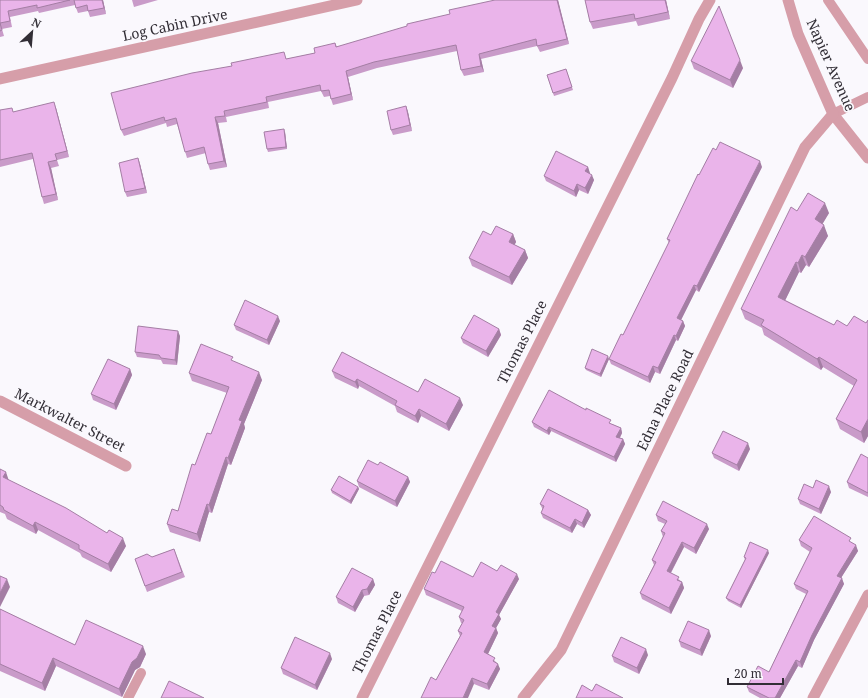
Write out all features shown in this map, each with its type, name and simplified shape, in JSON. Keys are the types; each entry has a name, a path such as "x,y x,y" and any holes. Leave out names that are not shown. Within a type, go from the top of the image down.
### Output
{"street":[{"name":"Log Cabin Drive","path":"0,79 357,0"},
{"name":"Napier Avenue","path":"788,0 798,34 833,114 868,158"},
{"name":"Thomas Place","path":"362,698 709,1"},
{"name":"Edna Place Road","path":"523,698 561,650 805,147 833,114"},
{"name":"Markwalter Street","path":"0,401 126,466"},
{"path":"813,698 868,595"}],"lane":[{"path":"828,0 868,59"},
{"path":"833,114 868,97"},
{"path":"128,698 141,673"}],"building":[{"path":"0,0 70,0 37,8 37,5 8,11 10,21 0,23"},
{"path":"74,0 102,0 104,8 88,11 87,5 76,8"},
{"path":"495,0 557,0 567,39 537,46 536,39 479,54 481,66 461,70 456,45 374,62 346,71 351,94 331,99 329,90 321,91 320,85 266,97 267,102 224,111 225,116 215,117 224,161 208,164 204,147 185,152 176,118 165,121 164,117 121,130 111,93 192,73 232,66 231,63 284,52 286,59 315,53 314,48 335,43 336,47 407,26 407,24 450,14 449,10"},
{"path":"585,0 665,0 668,12 635,19 634,14 590,22"},
{"path":"719,6 740,60 730,80 691,61"},
{"path":"566,69 572,87 553,93 547,75"},
{"path":"54,102 67,151 55,154 57,160 48,162 56,194 42,197 32,153 0,160 0,110 12,108 13,112"},
{"path":"406,106 410,125 391,130 387,111"},
{"path":"284,129 286,147 267,149 264,132"},
{"path":"720,142 760,161 697,286 694,285 677,318 683,321 676,336 674,335 658,368 653,366 648,377 609,359 621,334 623,335 670,240 667,239 698,174 699,175 713,148 716,150"},
{"path":"556,151 588,167 585,171 592,175 585,188 577,184 574,191 544,176"},
{"path":"138,158 145,188 125,192 119,163"},
{"path":"808,193 825,203 815,219 824,225 805,257 802,255 798,263 796,262 778,297 834,325 837,320 847,326 854,316 866,323 868,320 868,419 861,432 836,419 857,380 819,357 817,359 761,325 764,320 741,309 791,207 797,211"},
{"path":"496,226 513,234 509,242 525,250 509,277 469,258 483,231 491,235"},
{"path":"245,300 278,316 267,340 234,325"},
{"path":"474,315 499,329 486,351 461,338"},
{"path":"138,326 178,331 175,360 161,358 159,355 135,352"},
{"path":"201,344 233,357 231,360 259,372 239,420 242,421 228,458 226,457 209,505 207,504 197,534 167,524 172,509 178,511 192,464 195,465 207,433 211,434 229,387 189,373"},
{"path":"592,349 608,356 600,374 585,368"},
{"path":"342,352 418,392 425,379 460,398 446,424 419,409 415,416 395,405 397,401 357,379 355,382 332,371"},
{"path":"108,359 130,369 114,404 91,394"},
{"path":"549,390 586,410 586,408 611,420 609,423 621,428 616,437 623,439 614,457 549,427 547,431 532,422"},
{"path":"723,431 748,443 737,465 712,453"},
{"path":"861,454 868,458 868,493 847,482"},
{"path":"368,460 378,465 380,462 408,477 395,501 357,481"},
{"path":"0,469 6,472 3,477 66,508 107,533 109,530 123,538 108,564 79,549 79,545 35,522 33,526 4,510 0,505"},
{"path":"339,476 358,487 350,501 331,490"},
{"path":"816,480 829,486 819,509 798,499 804,484 813,488"},
{"path":"548,489 588,510 582,523 575,519 570,528 541,513 544,506 540,504"},
{"path":"663,501 707,524 694,548 682,542 667,571 679,577 677,580 682,582 669,608 640,593 656,562 652,560 665,533 661,531 667,521 656,515"},
{"path":"814,516 851,538 849,541 856,545 837,576 842,578 812,635 800,662 796,660 775,698 769,698 747,687 758,666 769,672 808,591 794,584 812,548 799,540"},
{"path":"750,542 768,550 740,605 726,598 746,558 744,557"},
{"path":"174,549 182,572 145,586 135,559 147,554 152,557"},
{"path":"441,561 473,577 481,562 497,571 501,565 517,574 496,612 499,614 492,626 496,628 484,652 495,658 493,661 498,664 487,684 472,678 463,698 421,698 431,677 436,680 462,633 458,631 464,620 459,617 464,607 424,589 432,572 435,573"},
{"path":"352,568 373,579 367,589 362,590 353,607 336,597"},
{"path":"0,576 7,579 0,593"},
{"path":"0,609 75,645 86,620 143,646 137,658 132,662 119,689 53,658 42,683 0,664"},
{"path":"688,621 709,630 700,650 679,641"},
{"path":"295,637 330,653 315,685 281,668"},
{"path":"621,637 646,649 637,668 612,656"},
{"path":"169,681 204,698 161,698"},
{"path":"596,684 623,698 576,698 582,685 592,691"}]}
